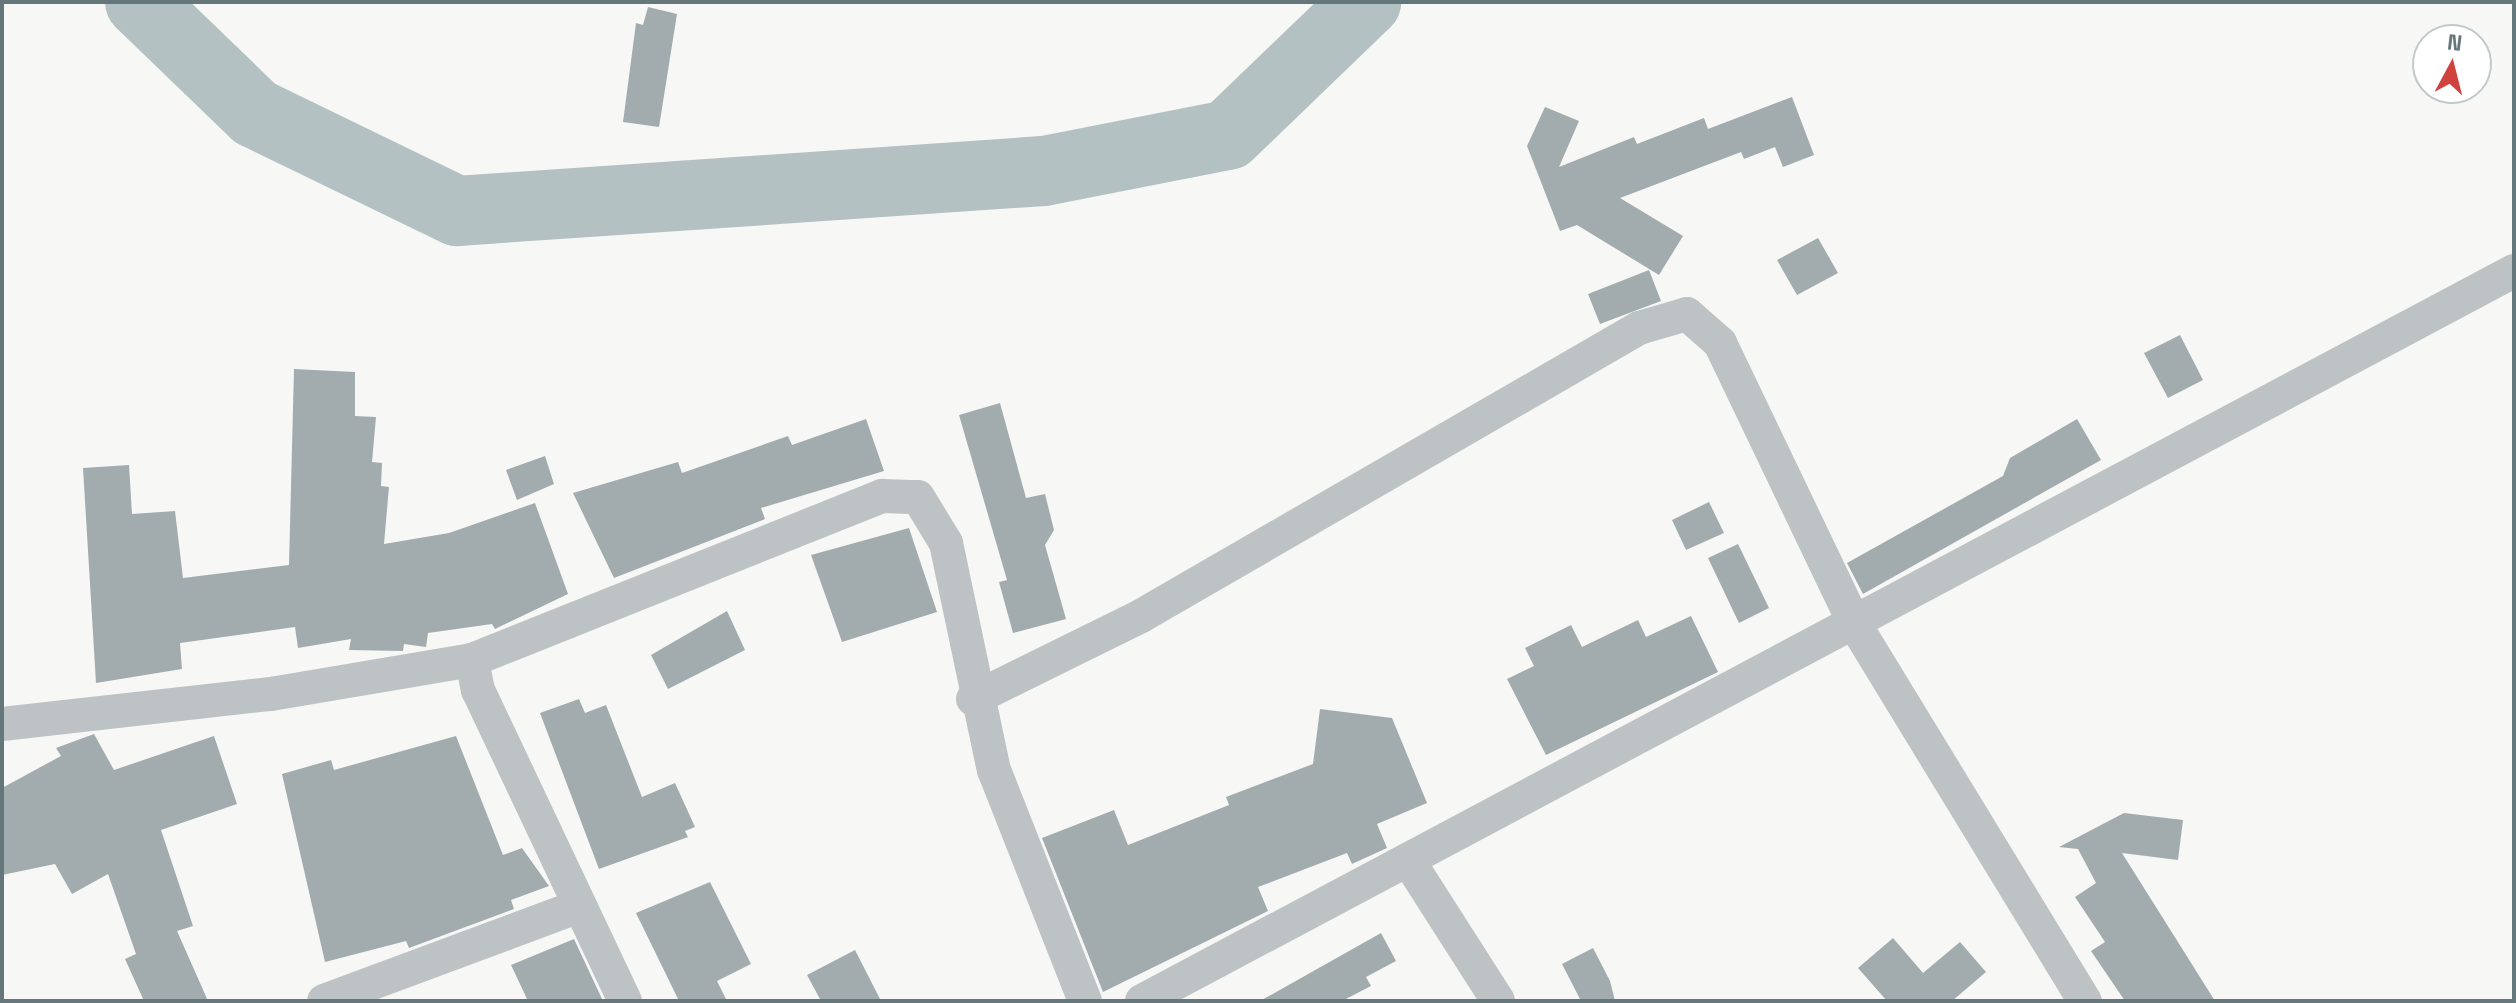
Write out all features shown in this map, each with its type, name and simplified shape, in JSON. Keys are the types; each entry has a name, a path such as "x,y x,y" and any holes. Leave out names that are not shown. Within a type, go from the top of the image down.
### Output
{"street":[{"path":"1142,1001 2514,271"},
{"path":"973,699 1141,616 1669,316 1703,322 1720,343 1854,623 2085,1001"},
{"path":"2,724 271,694 472,660 882,496 907,493 927,502 946,543 973,699 1085,1001"},
{"path":"472,660 478,690 577,907 625,1001"},
{"path":"1408,860 1498,1001"},
{"path":"324,1001 577,907"}],"building":[{"path":"648,7 677,14 659,127 623,122 636,23 643,25"},
{"path":"1792,97 1814,155 1783,167 1775,147 1744,159 1741,152 1620,198 1683,236 1659,275 1577,225 1560,231 1527,146 1545,107 1579,121 1559,167 1634,137 1637,144 1704,118 1708,129"},
{"path":"1818,238 1838,273 1797,295 1777,260"},
{"path":"1649,270 1661,301 1600,324 1588,294"},
{"path":"2180,335 2203,380 2168,398 2144,353"},
{"path":"294,369 355,372 355,416 376,417 372,462 382,463 381,486 389,487 384,544 449,533 535,503 568,594 495,629 492,624 428,633 426,647 404,644 403,651 349,650 351,639 298,648 295,627 180,643 182,669 96,683 83,468 129,465 132,514 175,511 183,578 289,565"},
{"path":"1000,403 1026,498 1045,494 1054,530 1045,545 1066,619 1013,633 999,582 1007,580 959,415"},
{"path":"866,419 884,471 761,508 765,519 614,578 573,493 678,462 682,473 788,436 792,445"},
{"path":"2077,419 2101,460 1863,594 1847,563 2003,476 2010,458"},
{"path":"545,456 554,484 517,500 506,470"},
{"path":"1709,502 1724,533 1686,550 1672,520"},
{"path":"909,528 937,612 842,642 811,555"},
{"path":"1738,544 1769,608 1739,623 1708,558"},
{"path":"727,611 745,650 668,689 651,655"},
{"path":"1691,616 1718,672 1546,755 1507,679 1534,666 1525,648 1571,625 1582,647 1638,620 1646,637"},
{"path":"579,699 585,713 606,705 642,797 675,783 695,827 685,831 688,837 599,869 540,713"},
{"path":"1320,709 1392,718 1427,803 1377,824 1387,848 1352,864 1347,853 1258,887 1268,911 1103,992 1042,838 1114,810 1128,845 1229,805 1226,797 1313,764"},
{"path":"94,734 114,770 214,736 237,804 161,830 193,926 177,931 208,1001 144,1001 125,959 136,954 108,874 72,894 55,864 2,875 2,788 61,756 56,748"},
{"path":"456,736 503,855 522,848 549,886 511,900 514,909 409,948 406,941 325,962 282,774 331,760 334,770"},
{"path":"2124,813 2183,820 2178,860 2122,853 2215,1001 2125,1001 2091,951 2105,942 2075,897 2096,883 2078,849 2059,847"},
{"path":"710,882 751,964 717,981 727,1001 679,1001 636,913"},
{"path":"1381,933 1396,961 1366,977 1371,986 1342,1001 1260,1001"},
{"path":"1893,938 1923,973 1960,942 1986,972 1952,1001 1887,1001 1858,968"},
{"path":"574,939 603,1001 528,1001 511,965"},
{"path":"1593,948 1610,981 1615,1001 1581,1001 1562,964"},
{"path":"855,950 881,1001 821,1001 807,975"}],"waterway":[{"path":"140,2 255,113 457,211 1044,171 1228,135 1366,2"}]}
